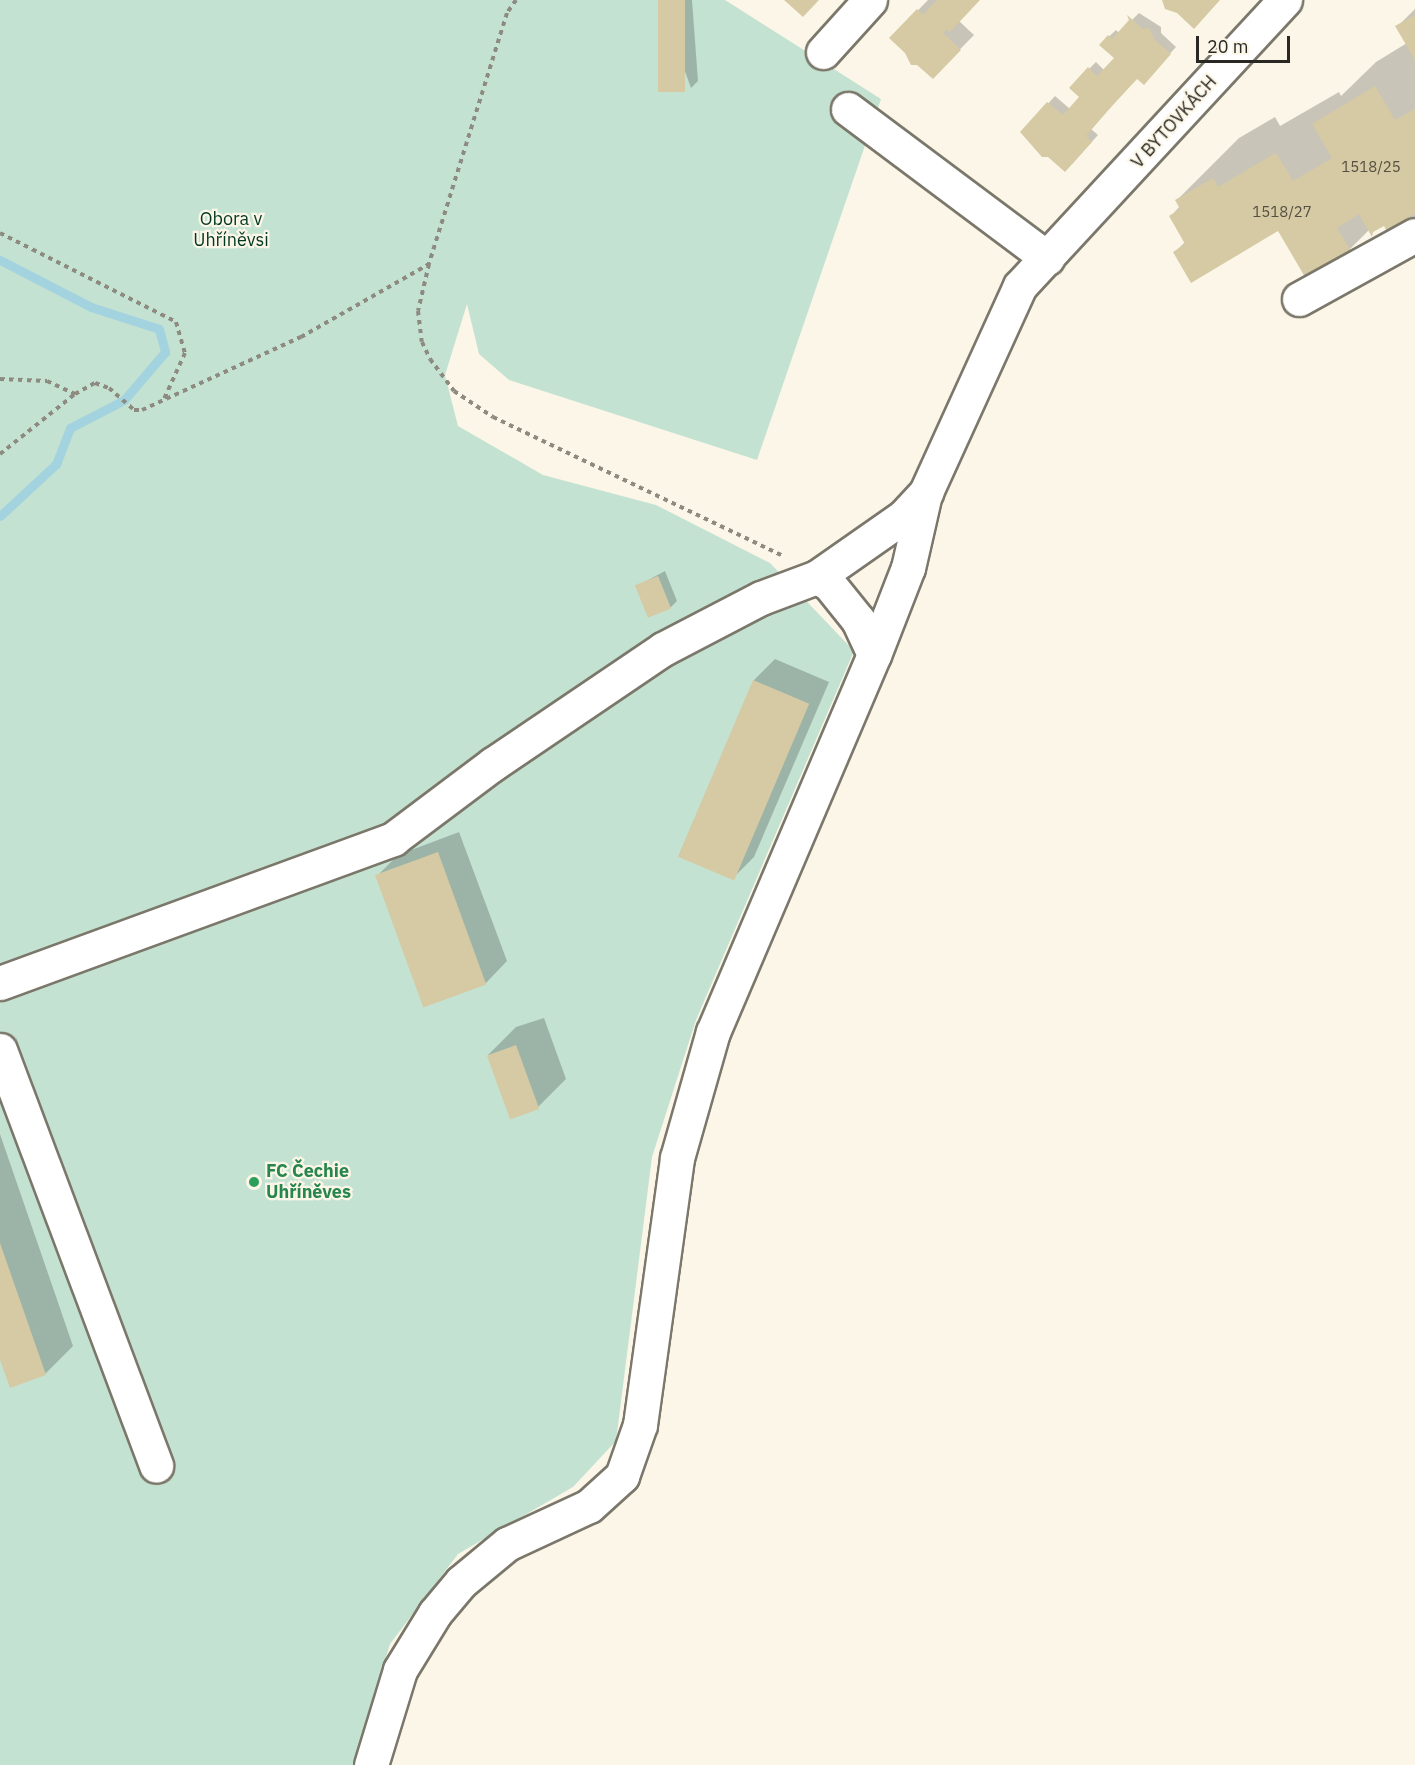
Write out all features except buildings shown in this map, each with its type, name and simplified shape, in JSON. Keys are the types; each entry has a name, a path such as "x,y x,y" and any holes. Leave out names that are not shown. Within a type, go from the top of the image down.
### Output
{"street":[{"path":"823,52 870,0"},
{"name":"V BYTOVKÁCH","path":"926,492 1020,286 1087,218 1285,0"},
{"path":"848,109 1047,258"},
{"path":"1299,299 1415,235"},
{"path":"0,983 393,838 493,764 663,649 761,598 817,576 904,516 926,492"},
{"path":"372,1765 400,1670 435,1613 461,1582 507,1544 589,1506 622,1476 640,1425 677,1158 712,1032 874,654 908,568 926,492"},
{"path":"817,576 829,584 858,620 874,654"},
{"path":"0,1050 156,1466"}],"path":[{"path":"516,0 504,25 429,264 418,311 422,342 454,390 493,417 771,548 817,576"},
{"path":"0,233 176,322 185,352 164,399"},
{"path":"0,454 75,394 95,383 109,388 134,410 164,399 301,337 429,264"},
{"path":"0,379 47,381 75,394"}],"green space":[{"name":"Obora v Uhříněvsi","path":"0,0 725,0 881,99 757,460 509,380 479,354 467,304 445,375 458,426 543,475 656,505 770,563 854,651 696,1020 652,1157 616,1441 573,1487 458,1554 390,1644 353,1765 0,1765"}],"waterway":[{"path":"0,260 91,307 159,329 165,352 124,400 70,428 56,464 0,516"}],"place":[{"name":"FC Čechie Uhříněves","path":"254,1182"}]}
